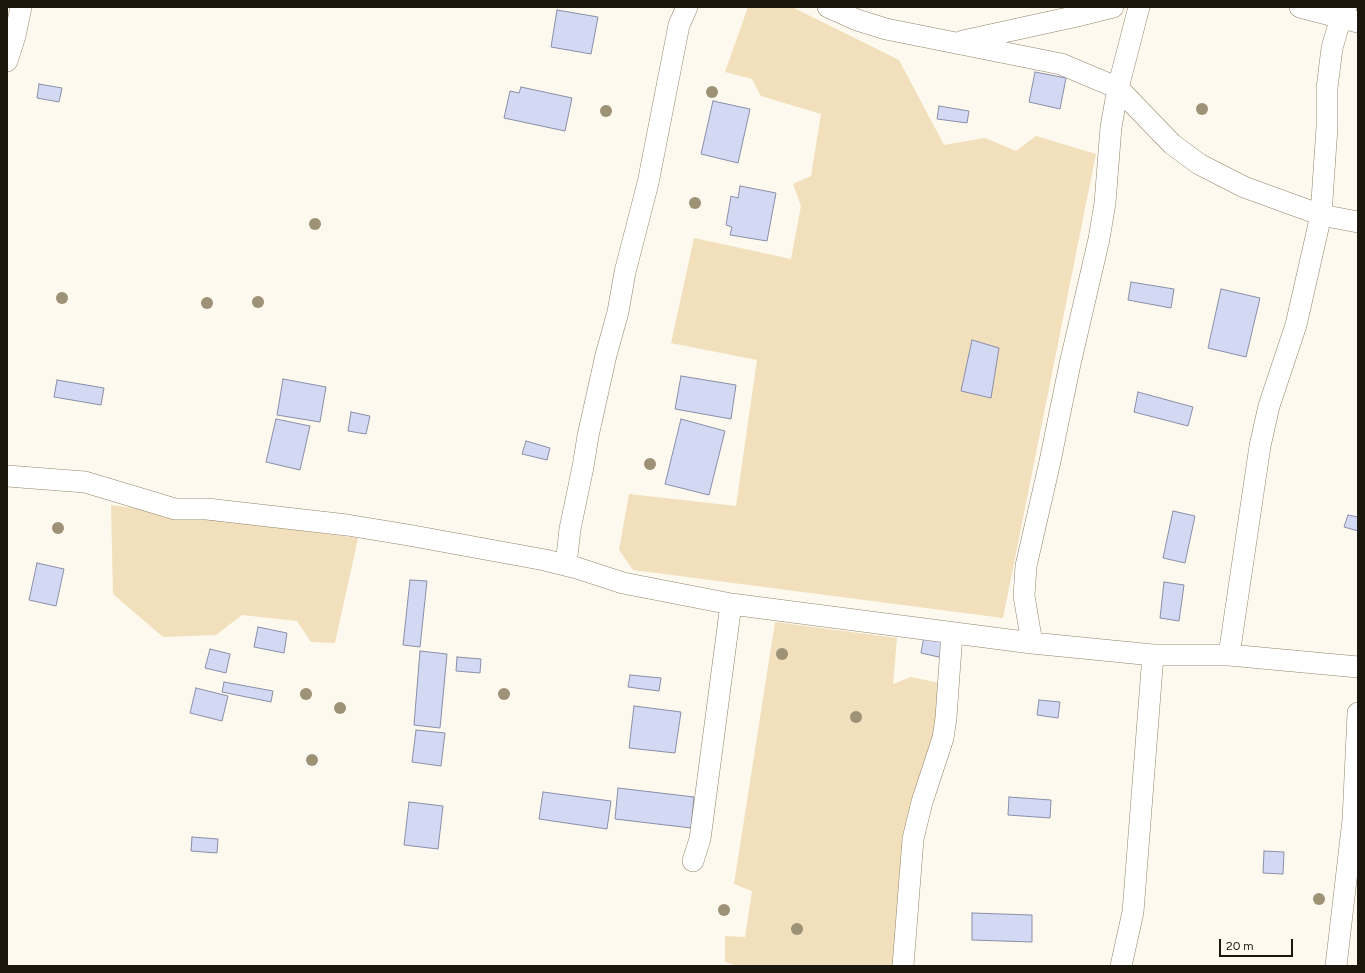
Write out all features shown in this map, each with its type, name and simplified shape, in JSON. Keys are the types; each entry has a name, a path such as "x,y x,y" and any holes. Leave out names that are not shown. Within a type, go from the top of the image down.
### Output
{"street":[{"path":"7,61 21,7"},
{"path":"566,565 570,529 588,436 606,355 618,312 625,272 648,183 680,25 687,7"},
{"path":"828,7 857,20 879,27 1061,64 1118,88 1172,144 1199,164 1244,187 1321,215 1358,222"},
{"path":"955,43 1113,7"},
{"path":"1032,643 1024,596 1026,566 1105,203 1111,127 1118,88 1138,7"},
{"path":"1228,655 1260,446 1269,406 1296,325 1321,215 1327,127 1327,88 1332,48 1348,15 1300,7"},
{"path":"7,476 85,482 175,509 207,509 347,525 545,560 623,583 731,604 1032,643 1153,655 1228,655 1358,668"},
{"path":"693,861 700,839 731,604"},
{"path":"903,966 913,839 922,802 943,738 946,718 952,633"},
{"path":"1121,966 1133,912 1153,655"},
{"path":"1336,966 1354,820 1358,713"}],"shaded area":[{"path":"748,7 792,7 899,60 944,145 985,138 1016,151 1036,136 1096,154 1003,618 633,570 619,550 629,494 736,506 757,360 671,343 694,238 791,259 801,206 793,184 811,176 821,114 761,96 752,79 725,72"},
{"path":"111,505 358,538 335,643 311,642 297,621 242,615 216,635 163,637 113,594"},
{"path":"775,622 897,638 893,684 911,677 944,684 894,966 738,966 725,962 725,936 745,937 752,891 734,884"}],"building":[{"path":"557,10 598,17 591,54 551,47"},
{"path":"1035,72 1066,78 1060,109 1029,102"},
{"path":"39,84 62,88 59,102 37,98"},
{"path":"521,87 572,98 565,131 504,118 510,91 519,93"},
{"path":"713,101 750,109 738,163 701,154"},
{"path":"939,106 969,111 967,123 937,119"},
{"path":"740,186 776,193 767,241 730,235 732,227 726,225 731,196 738,198"},
{"path":"1131,282 1174,289 1171,308 1128,300"},
{"path":"1221,289 1260,298 1246,357 1208,348"},
{"path":"972,340 999,348 991,398 961,391"},
{"path":"681,376 736,385 731,419 675,409"},
{"path":"283,379 326,387 320,422 277,415"},
{"path":"57,380 104,388 101,405 54,397"},
{"path":"1138,392 1193,407 1188,426 1134,412"},
{"path":"351,412 370,416 366,434 348,431"},
{"path":"276,419 310,426 300,470 266,462"},
{"path":"681,419 725,431 709,495 665,484"},
{"path":"526,441 550,448 547,460 522,454"},
{"path":"1173,511 1195,516 1185,563 1163,558"},
{"path":"1348,515 1358,517 1358,531 1344,527"},
{"path":"37,563 64,569 56,606 29,600"},
{"path":"410,580 427,581 420,647 403,645"},
{"path":"1164,582 1184,585 1179,621 1160,618"},
{"path":"258,627 287,633 284,653 254,647"},
{"path":"924,636 947,641 943,658 921,653"},
{"path":"210,649 230,654 226,673 205,668"},
{"path":"420,651 447,654 440,728 414,725"},
{"path":"457,657 481,659 480,673 456,671"},
{"path":"630,675 661,678 659,691 628,687"},
{"path":"224,682 273,691 271,702 222,692"},
{"path":"196,688 228,696 222,721 190,713"},
{"path":"1039,700 1060,702 1058,718 1037,715"},
{"path":"634,706 681,712 675,753 629,748"},
{"path":"416,730 445,733 441,766 412,762"},
{"path":"618,788 694,797 691,828 615,819"},
{"path":"543,792 611,801 607,829 539,819"},
{"path":"1009,797 1051,800 1050,818 1008,815"},
{"path":"409,802 443,806 438,849 404,845"},
{"path":"192,837 218,839 217,853 191,851"},
{"path":"1264,851 1284,852 1283,874 1263,873"},
{"path":"972,913 1032,915 1032,942 972,940"}]}
